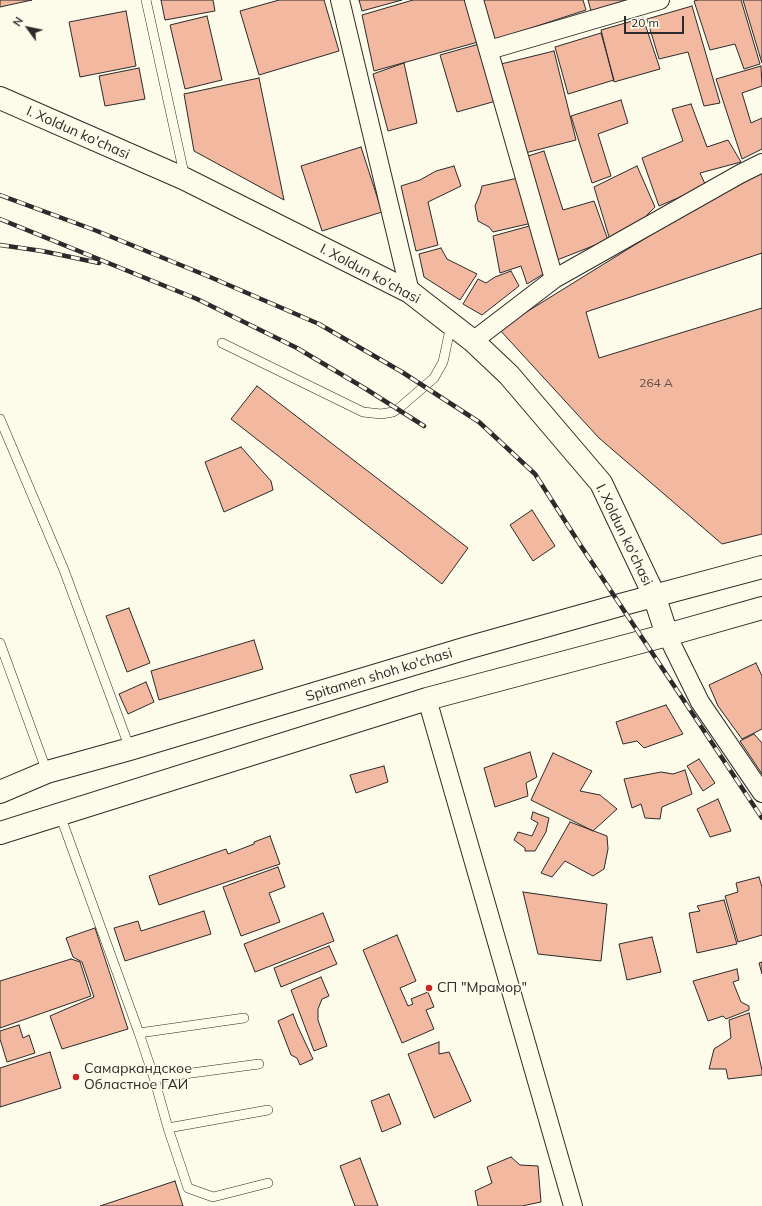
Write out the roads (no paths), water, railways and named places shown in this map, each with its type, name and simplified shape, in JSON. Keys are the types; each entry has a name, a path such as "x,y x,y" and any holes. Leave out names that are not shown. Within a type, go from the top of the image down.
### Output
{"main road":[{"name":"I. Xoldun ko'chasi","path":"0,98 185,179 410,292 452,324 473,341 509,375 601,483 654,595 667,636"},
{"name":"Spitamen shoh ko'chasi","path":"0,792 46,772 130,749 452,653 654,595 762,567"},
{"path":"0,833 427,699 667,636 762,608"}],"street":[{"path":"340,0 410,292"},
{"path":"474,0 554,279"},
{"path":"488,50 660,0"},
{"path":"473,341 554,279 762,163"},
{"path":"667,636 700,702 762,793"},
{"path":"427,699 573,1206"}],"lane":[{"path":"146,0 185,179"},
{"path":"222,343 362,412 381,414 393,412 398,409 434,378 444,362 452,324"},
{"path":"0,419 64,570 130,749"},
{"path":"0,643 46,772"},
{"path":"60,815 139,1033 188,1188 213,1197 268,1184"},
{"path":"139,1033 244,1018"},
{"path":"154,1078 259,1064"},
{"path":"168,1128 268,1110"}],"railway":[{"path":"0,195 97,231 210,277 319,324 402,372 479,422 535,474 581,546 762,818"},
{"path":"0,219 197,299 297,348 424,426"},
{"path":"0,245 42,251 99,263"}],"place":[{"name":"СП \"Мрамор\"","path":"429,988"},
{"name":"Самаркандское Областное ГАИ","path":"76,1077"}]}
